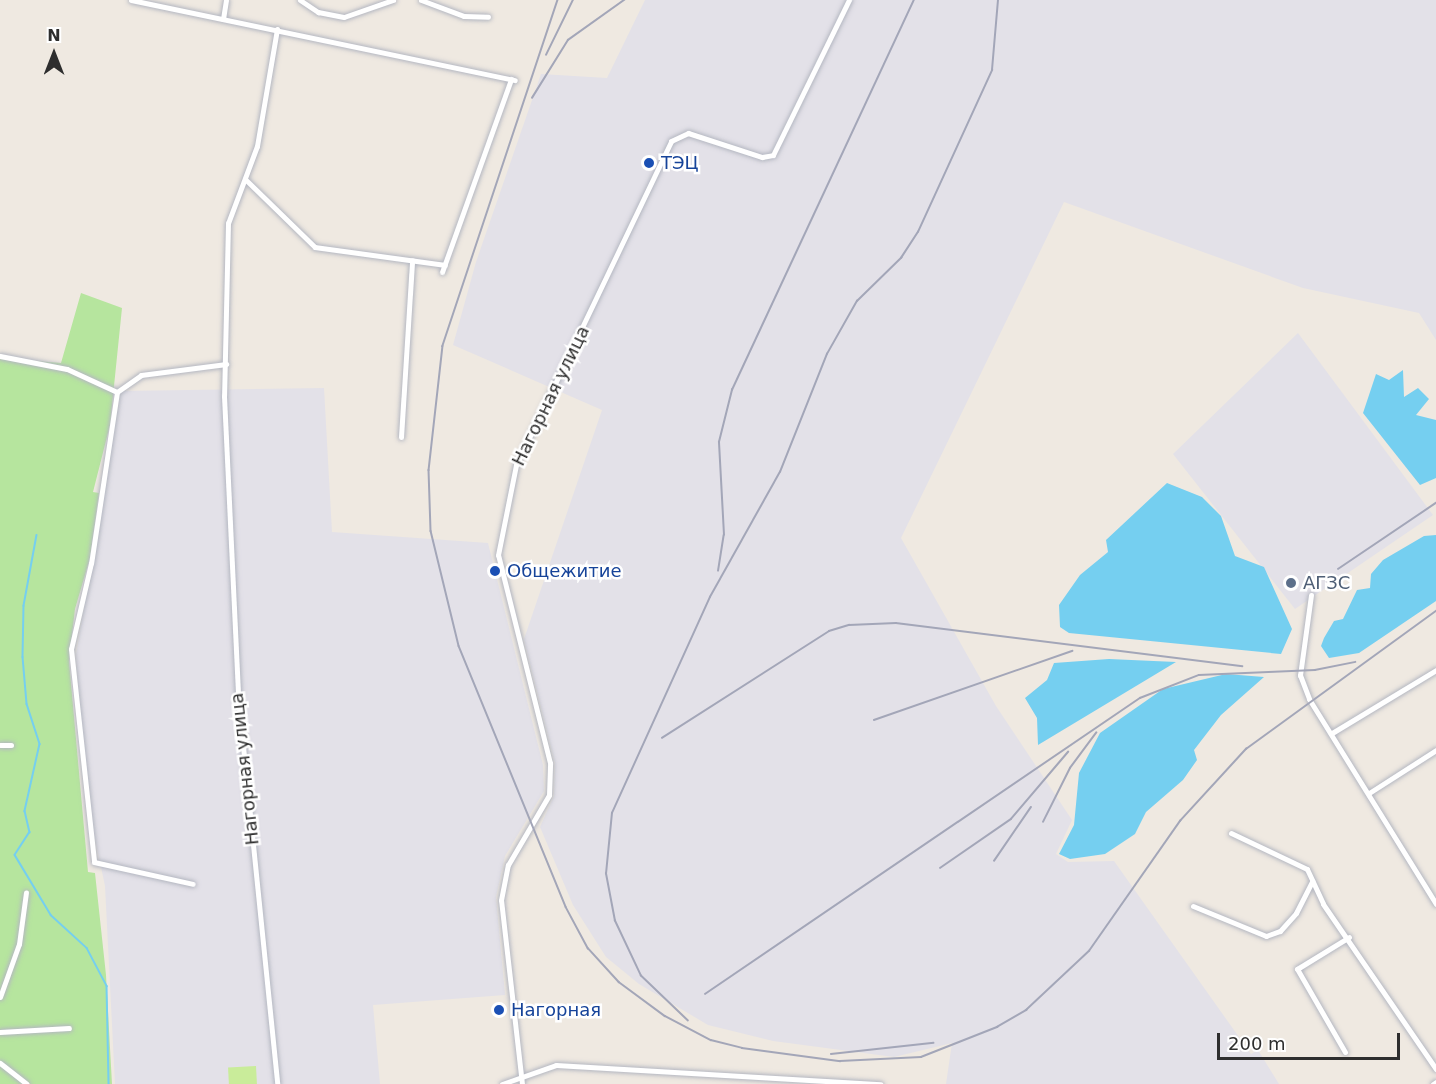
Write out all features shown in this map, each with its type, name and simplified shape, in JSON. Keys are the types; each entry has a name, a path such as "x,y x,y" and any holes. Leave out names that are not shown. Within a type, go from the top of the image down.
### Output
{"street":[{"path":"131,0 513,80 442,272"},
{"path":"223,19 226,0"},
{"path":"300,0 318,12 344,17 393,0"},
{"path":"421,0 464,16 488,17"},
{"name":"Нагорная улица","path":"522,1084 524,1073 508,985 501,900 508,865 549,795 550,763 498,555 516,465 671,141 687,133 762,157 773,155 849,0"},
{"name":"Нагорная улица","path":"277,29 272,79 246,180 228,223 226,364 237,697 277,1084"},
{"path":"246,180 315,247 445,264"},
{"path":"401,437 412,260"},
{"path":"0,356 67,369 117,392"},
{"path":"193,884 94,862 71,649 91,564 117,392 141,375 226,364"},
{"path":"1311,595 1300,675 1332,733 1436,904"},
{"path":"1332,733 1436,670"},
{"path":"0,745 11,746"},
{"path":"1369,793 1436,750"},
{"path":"1231,833 1290,857 1307,869 1312,881 1436,1069"},
{"path":"1193,906 1266,936 1280,931 1296,913 1312,881"},
{"path":"0,997 19,944 26,892"},
{"path":"1345,1052 1298,969 1349,937"},
{"path":"0,1032 69,1028"},
{"path":"0,1063 27,1084"},
{"path":"502,1084 524,1073 556,1065 879,1084"}],"shaded area":[{"path":"645,0 1436,0 1436,340 1419,313 1303,288 1064,202 901,538 996,706 1072,820 1056,854 1068,862 1114,861 1251,1054 1258,1050 1279,1084 946,1084 952,1043 894,1057 773,1041 708,1025 639,984 606,957 573,905 540,827 554,796 555,763 524,639 602,410 453,345 476,262 541,74 607,78"},
{"path":"1298,333 1433,515 1295,609 1173,454"},
{"path":"324,388 332,532 488,543 543,765 544,791 505,856 496,897 505,995 373,1005 380,1084 115,1084 105,886 86,796 76,655 121,391"}],"green space":[{"path":"81,293 122,308 110,425 93,492 99,493 90,558 75,609 69,661 88,872 95,873 106,975 112,1084 0,1084 0,358 61,363"},
{"path":"256,1066 257,1084 229,1084 228,1067"}],"water":[{"path":"1403,370 1404,397 1418,388 1429,399 1416,415 1436,420 1436,478 1420,485 1363,413 1376,374 1389,380"},
{"path":"1167,483 1202,497 1221,516 1235,556 1264,567 1292,629 1281,654 1069,633 1060,627 1059,605 1080,575 1108,552 1106,540"},
{"path":"1436,535 1436,601 1359,653 1329,658 1321,646 1324,638 1334,621 1343,619 1357,590 1370,588 1371,574 1383,560 1424,536"},
{"path":"1109,659 1176,662 1038,745 1037,718 1025,698 1047,680 1054,663"},
{"path":"1226,674 1264,677 1221,715 1194,750 1197,760 1183,780 1146,812 1135,834 1105,854 1070,859 1059,854 1074,825 1079,773 1100,733 1163,689"}],"waterway":[{"path":"37,535 24,606 23,657 27,704 40,744 25,811 30,832 15,855 51,915 87,948 107,986 109,1084"}],"railway":[{"path":"558,0 443,346 429,470 431,531 459,646 566,907 588,948 619,982 665,1016 711,1040 742,1048 840,1061 921,1057 997,1027 1026,1010 1089,951 1180,821 1246,749 1436,611"},
{"path":"546,55 573,0"},
{"path":"532,98 568,40 624,0"},
{"path":"718,571 724,535 719,442 732,390 914,0"},
{"path":"688,1021 641,976 615,921 606,874 612,813 710,597 780,472 827,354 857,301 901,258 918,232 992,70 998,0"},
{"path":"1338,569 1436,503"},
{"path":"662,738 829,631 849,625 896,623 1242,666"},
{"path":"874,720 1072,651"},
{"path":"705,994 1140,698 1199,675 1315,670 1355,662"},
{"path":"1043,822 1070,768 1096,733"},
{"path":"940,868 1011,819 1068,752"},
{"path":"994,861 1031,807"},
{"path":"831,1054 933,1043"}],"place":[{"name":"ТЭЦ","path":"649,163"},
{"name":"Общежитие","path":"495,571"},
{"name":"АГЗС","path":"1291,583"},
{"name":"Нагорная","path":"499,1010"}]}
